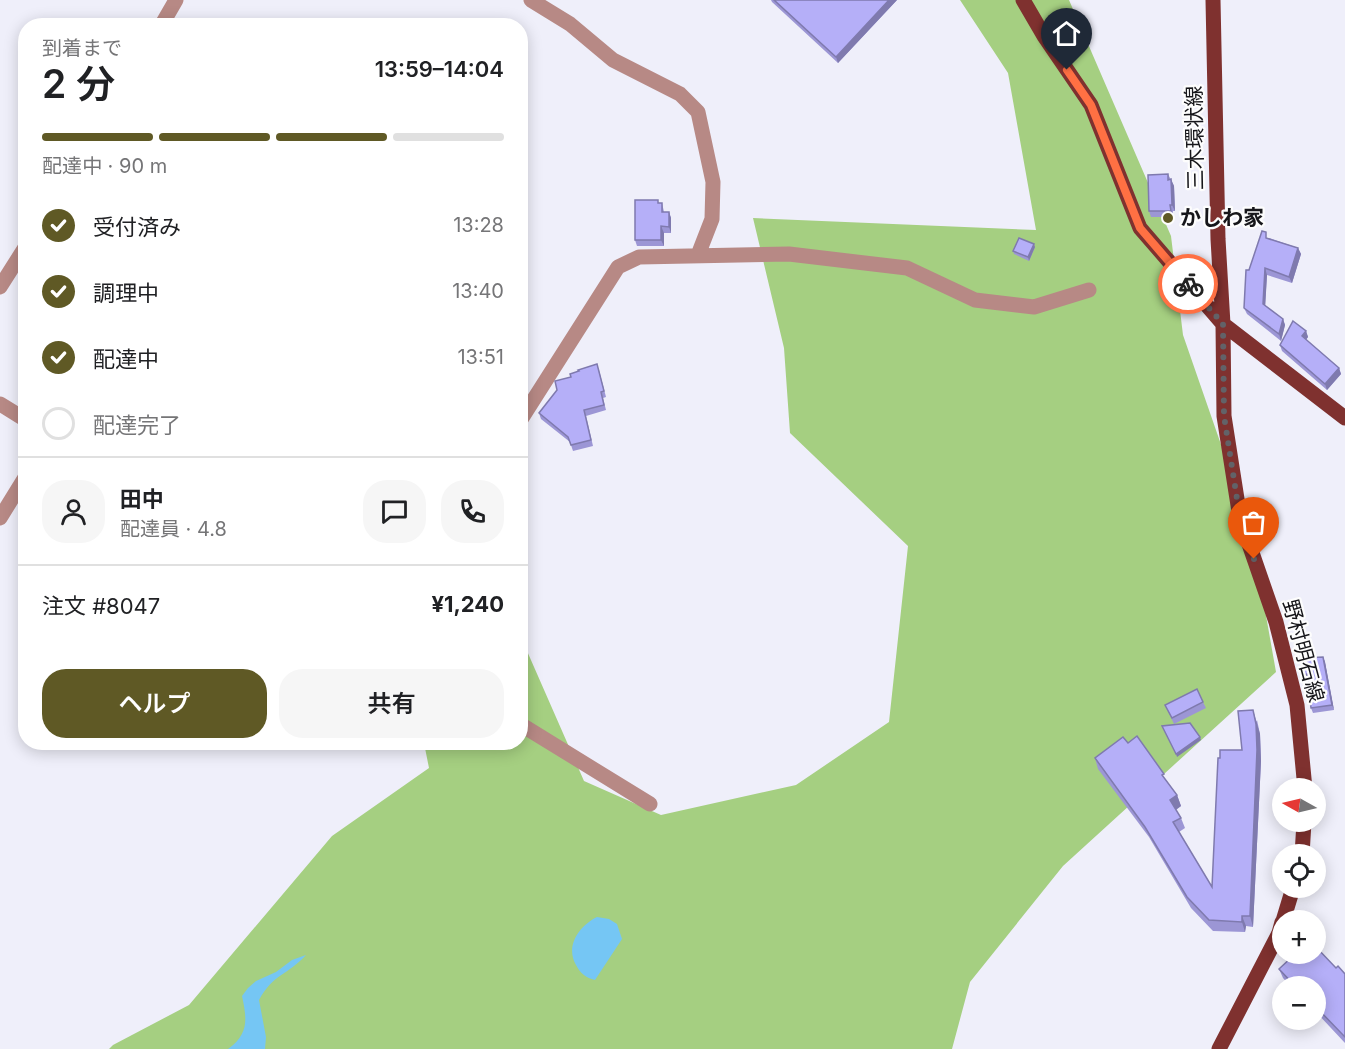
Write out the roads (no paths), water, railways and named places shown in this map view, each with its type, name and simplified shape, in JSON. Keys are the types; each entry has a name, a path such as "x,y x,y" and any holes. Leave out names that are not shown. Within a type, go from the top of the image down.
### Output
{"main road":[{"path":"1023,0 1044,36 1091,105 1140,228 1223,324 1345,418"},
{"name":"三木環状線","path":"1213,0 1218,240 1223,324"},
{"name":"野村明石線","path":"1223,324 1224,416 1240,518 1276,622 1297,705 1304,778"},
{"path":"1219,1049 1272,947"}],"street":[{"path":"166,18 176,0"},
{"path":"531,0 570,24 613,60 680,94 698,112 713,182 712,219 698,255"},
{"path":"528,408 618,267 639,256 789,254 907,268 975,300 1034,307 1089,290"},
{"path":"0,286 18,258"},
{"path":"0,404 18,415"},
{"path":"0,518 18,489"},
{"path":"528,729 650,804"}],"water":[{"path":"597,917 609,919 617,924 622,939 595,980 579,970 572,951 580,931"},
{"path":"306,955 275,980 259,1000 266,1037 265,1049 228,1049 240,1038 245,1026 242,996 248,988 292,960"}],"place":[{"name":"かしわ家","path":"1168,218"}]}
